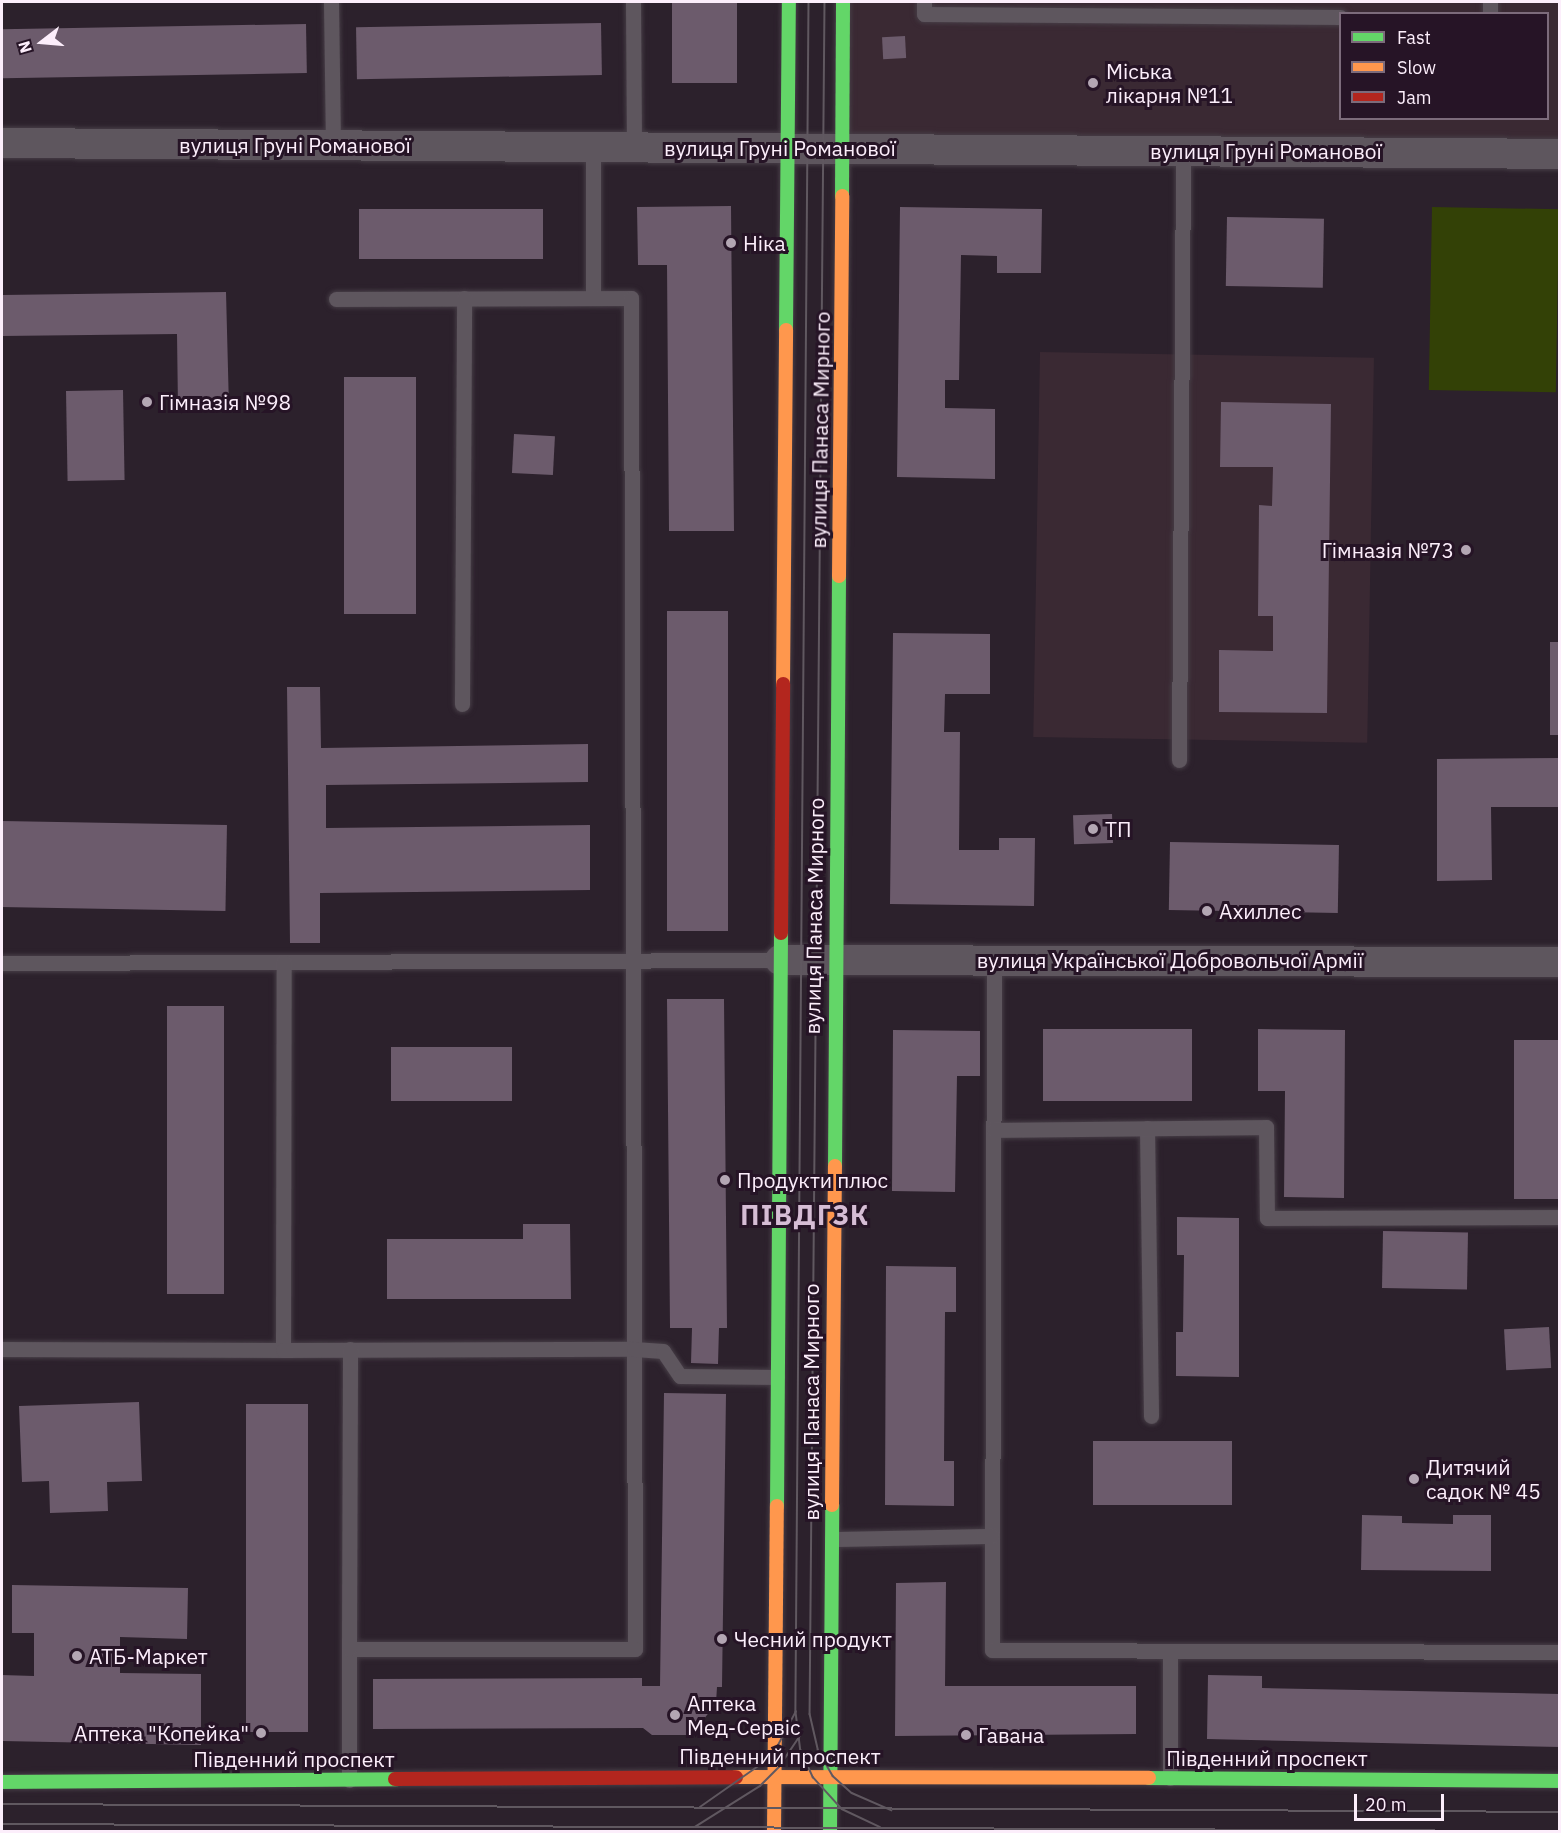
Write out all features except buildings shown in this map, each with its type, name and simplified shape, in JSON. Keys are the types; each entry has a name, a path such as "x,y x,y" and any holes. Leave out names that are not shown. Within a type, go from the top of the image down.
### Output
{"main road":[{"name":"вулиця Панаса Мирного","path":"774,1832 789,2"},
{"name":"вулиця Панаса Мирного","path":"830,1832 835,959 844,147 843,2"},
{"name":"Південний проспект","path":"2,1782 830,1776 1560,1781"}],"street":[{"name":"вулиця Груні Романової","path":"2,143 634,148 844,147 1560,154"},
{"name":"вулиця Української Добровольчої Армії","path":"780,960 1560,962"}],"lane":[{"path":"331,2 333,145"},
{"path":"633,2 634,148"},
{"path":"924,2 924,14 1339,17"},
{"path":"593,146 593,298"},
{"path":"1179,760 1183,150"},
{"path":"336,298 632,298 635,1649 349,1649"},
{"path":"462,704 464,298"},
{"path":"994,959 992,1650 1560,1652"},
{"path":"2,963 780,960"},
{"path":"284,962 284,1350"},
{"path":"994,1130 1266,1127 1267,1218 1560,1217"},
{"path":"1148,1128 1151,1416"},
{"path":"2,1349 634,1349 663,1351 680,1376 777,1377"},
{"path":"349,1780 350,1349"},
{"path":"832,1539 992,1536"},
{"path":"1170,1651 1170,1778"}],"shaded area":[{"name":"Міська лікарня №11","path":"843,2 1559,2 1559,150 844,147"},
{"path":"1040,352 1374,358 1367,743 1033,737"}],"green space":[{"path":"1432,207 1559,209 1556,392 1429,390"}],"tram line":[{"path":"809,2 796,1712 801,1750 813,1777 842,1809 880,1827"},
{"path":"825,2 810,1714 818,1750 833,1776 852,1793 891,1810"},
{"path":"700,1807 760,1765 777,1747 796,1712"},
{"path":"695,1827 760,1786 779,1767 800,1736"},
{"path":"2,1804 1560,1812"},
{"path":"2,1824 1560,1831"}],"traffic: fast":[{"path":"786,330 789,2"},
{"path":"842,196 843,2"},
{"path":"835,1166 839,576"},
{"path":"777,1506 781,933"},
{"path":"830,1832 832,1505"},
{"path":"1149,1778 1560,1781"},
{"path":"2,1782 395,1779"}],"traffic: slow":[{"path":"839,576 842,196"},
{"path":"783,684 786,330"},
{"path":"832,1505 835,1166"},
{"path":"774,1832 777,1506"},
{"path":"736,1777 1149,1778"}],"traffic: jam":[{"path":"781,933 783,684"},
{"path":"395,1779 736,1777"}],"place":[{"name":"Міська лікарня №11","path":"1093,83"},
{"name":"Ніка","path":"731,243"},
{"name":"Гімназія №98","path":"147,402"},
{"name":"Гімназія №73","path":"1466,550"},
{"name":"ТП","path":"1093,829"},
{"name":"Ахиллес","path":"1207,911"},
{"name":"Продукти плюс","path":"725,1180"},
{"name":"Дитячий садок № 45","path":"1414,1479"},
{"name":"Чесний продукт","path":"722,1639"},
{"name":"АТБ-Маркет","path":"77,1656"},
{"name":"Аптека Мед-Сервіс","path":"675,1715"},
{"name":"Аптека \"Копейка\"","path":"261,1733"},
{"name":"Гавана","path":"966,1735"}],"district":[{"name":"ПІВДГЗК","path":"805,1215"}]}
